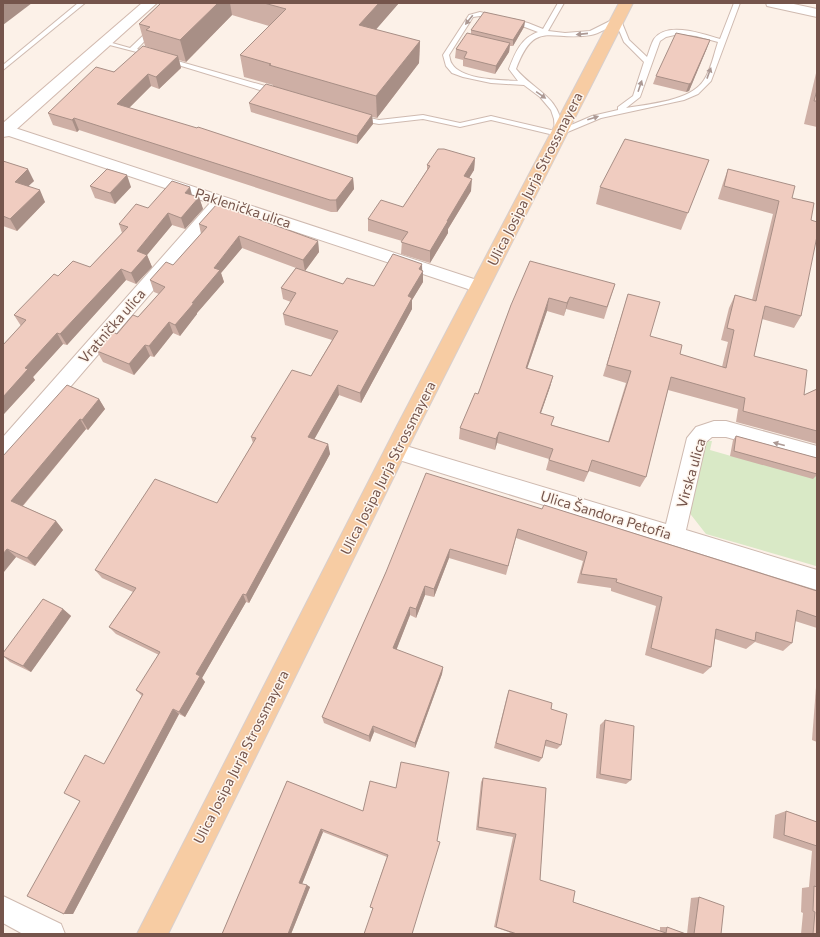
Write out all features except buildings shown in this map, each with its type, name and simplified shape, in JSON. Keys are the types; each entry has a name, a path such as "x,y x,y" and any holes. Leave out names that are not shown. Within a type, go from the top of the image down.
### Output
{"main road":[{"name":"Ulica Josipa Jurja Strossmayera","path":"152,934 396,451 626,3"}],"street":[{"path":"4,131 150,3"},
{"path":"772,3 817,13"},
{"name":"Paklenička ulica","path":"4,131 480,287"},
{"name":"Vratnička ulica","path":"3,451 221,201"},
{"name":"Virska ulica","path":"674,536 697,438 702,432 711,428 726,429 817,454"},
{"name":"Ulica Šandora Petofia","path":"396,451 817,580"},
{"path":"3,909 51,934"}],"lane":[{"path":"3,68 82,3"},
{"path":"558,134 559,119 551,103 525,83 512,69 519,51 533,36 544,32 561,3"},
{"path":"352,115 379,122 423,117 454,125 491,118 558,134 588,120 691,95 700,89 707,81 721,41 737,3"},
{"path":"525,83 497,83 456,72 449,67 446,61 446,55 471,16 476,14 526,24 544,32 565,35 591,33 618,19 626,41 648,62"},
{"path":"132,50 159,24"},
{"path":"614,113 636,97 657,40 668,33 683,32 721,41"},
{"path":"457,36 465,38"},
{"path":"105,43 285,95"},
{"path":"511,50 519,51"}],"green space":[{"path":"707,441 712,441 710,450 731,456 817,466 816,566 706,534 688,511 703,446"}]}
